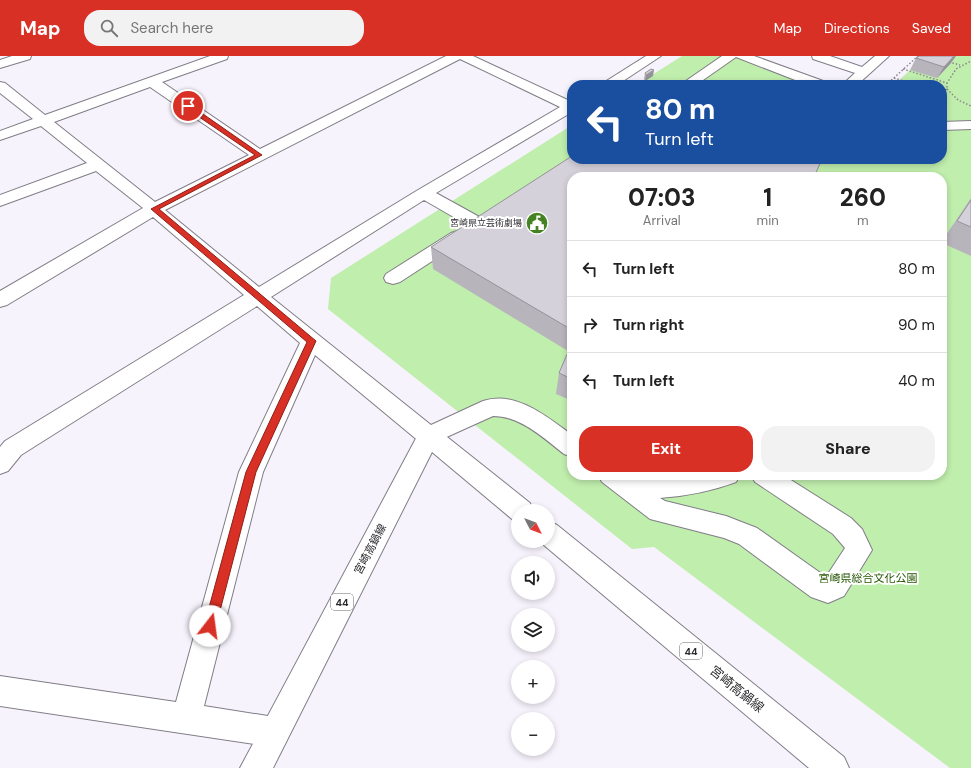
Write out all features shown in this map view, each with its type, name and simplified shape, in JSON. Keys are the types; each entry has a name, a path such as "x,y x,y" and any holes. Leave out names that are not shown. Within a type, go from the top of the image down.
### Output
{"street":[{"path":"0,64 25,56"},
{"path":"0,136 222,56"},
{"path":"0,300 154,209 456,56"},
{"path":"463,56 567,105"},
{"path":"615,80 655,56"},
{"path":"796,80 820,56 864,72"},
{"path":"855,80 882,56"},
{"path":"751,57 796,80"},
{"path":"695,80 729,58 796,80"},
{"path":"152,82 259,155"},
{"path":"0,86 99,164 311,341 512,504"},
{"path":"4,451 424,193 567,109"},
{"path":"947,126 971,125"},
{"path":"0,201 99,164"},
{"path":"393,278 483,219 424,193"},
{"path":"186,718 251,472 311,341"},
{"path":"429,436 490,407 506,408 530,417 567,443"},
{"name":"宮崎高鍋線","path":"256,768 429,436"},
{"path":"616,480 659,511 726,527 748,536 820,588 828,590 835,587 859,550 853,536 842,526 771,480"},
{"path":"622,480 639,486 653,487 706,480"},
{"name":"宮崎高鍋線","path":"555,539 833,768"},
{"path":"0,691 76,701 274,732"}],"path":[{"path":"892,80 918,56"},
{"path":"946,60 960,65"},
{"path":"971,61 960,65 948,77 947,83 947,89 958,100 971,106"},
{"path":"904,69 938,80"},
{"path":"894,78 900,80"}],"green space":[{"path":"682,56 731,56 798,80 644,80"},
{"name":"宮崎県総合文化公園","path":"925,56 971,56 971,768 950,768 654,547 632,549 328,309 331,278 567,128 567,164 947,164 947,80 899,80"}],"building":[{"path":"919,56 954,56 944,67 916,58"},
{"path":"651,69 654,70 646,75 645,73"},
{"name":"宮崎県立芸術劇場","path":"567,159 567,164 820,164 816,172 567,172 567,327 431,247"},
{"path":"971,200 971,227 957,221"},
{"path":"567,355 567,377 559,373"}],"place":[{"name":"宮崎県立芸術劇場","path":"537,223"}],"route":[{"path":"188,106 259,155 154,209 311,341 251,472 210,626"}]}
